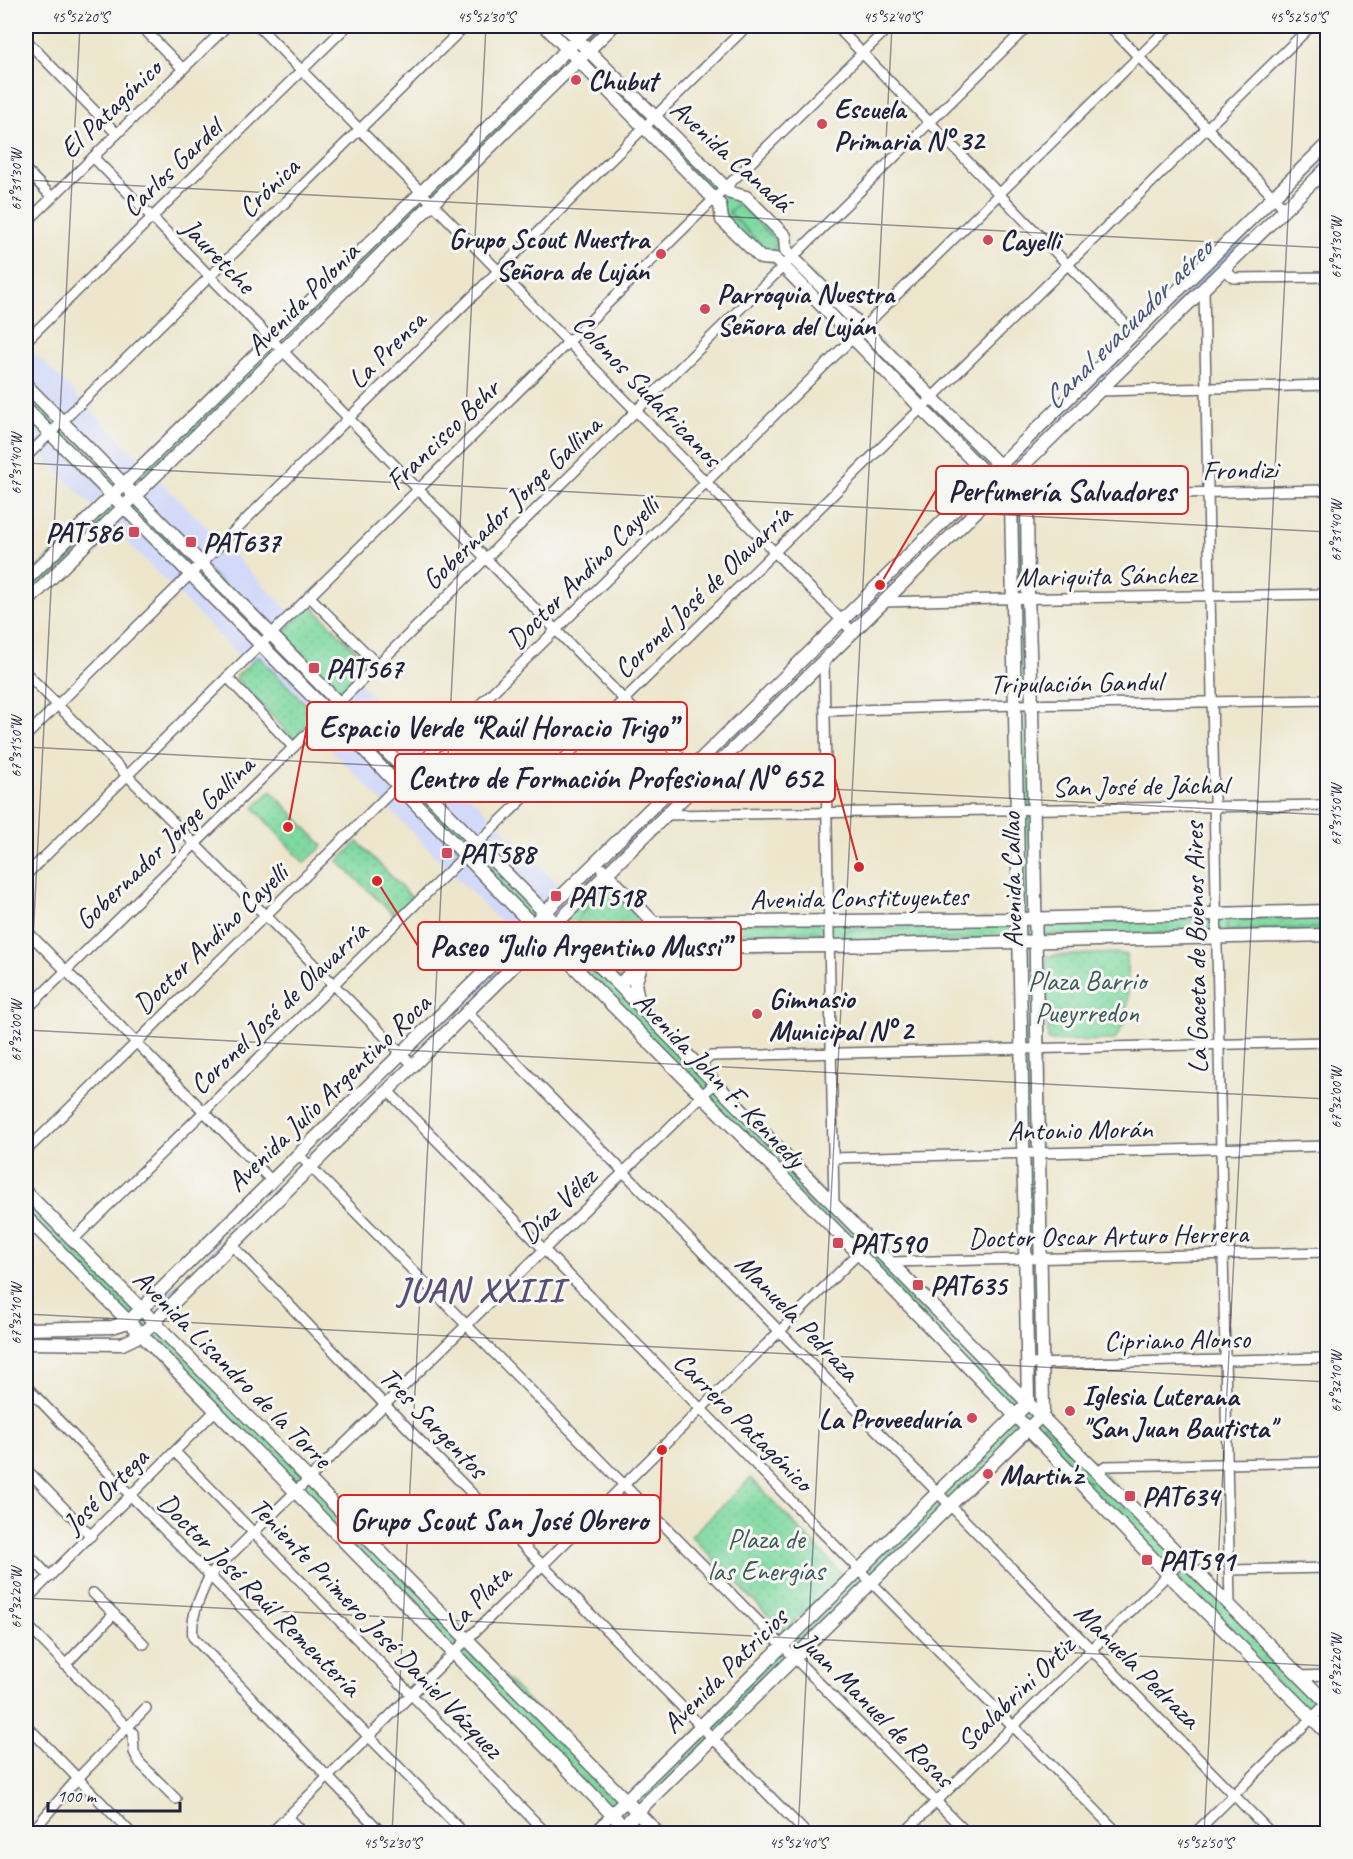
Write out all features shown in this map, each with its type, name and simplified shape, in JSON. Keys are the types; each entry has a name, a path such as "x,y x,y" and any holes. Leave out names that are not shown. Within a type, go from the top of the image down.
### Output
{"main road":[{"name":"Avenida Canadá","path":"544,26 714,198 720,205 722,220 761,258 775,259 783,266 1000,489"},
{"name":"Avenida Canadá","path":"564,26 731,193 746,197 785,236 786,250 792,257 1000,466 1013,476"},
{"name":"Avenida Polonia","path":"26,580 591,26"},
{"name":"Avenida Polonia","path":"26,603 613,26"},
{"name":"Avenida Julio Argentino Roca","path":"128,1322 1328,143"},
{"name":"Avenida Julio Argentino Roca","path":"26,1343 122,1344 141,1335 608,875 666,815 1326,171"},
{"name":"Avenida John F. Kennedy","path":"26,385 1327,1704"},
{"name":"Avenida John F. Kennedy","path":"26,409 328,712 533,925 1029,1428 1168,1574 1328,1734"},
{"path":"1013,476 1022,481 1027,496"},
{"path":"1000,489 1011,500"},
{"name":"Avenida Callao","path":"1027,496 1042,1259 1044,1406 1041,1416"},
{"name":"Avenida Callao","path":"1011,500 1028,1403"},
{"path":"595,986 619,985 655,948 654,923 596,863"},
{"name":"Avenida Constituyentes","path":"654,923 1019,919 1328,911"},
{"name":"Avenida Constituyentes","path":"655,948 1328,935"},
{"path":"639,1005 636,984 643,960"},
{"name":"Avenida Lisandro de la Torre","path":"26,1192 659,1833"},
{"name":"Avenida Lisandro de la Torre","path":"26,1217 612,1814 623,1831"},
{"path":"26,1329 112,1327 128,1322"},
{"path":"1016,1415 1028,1403"},
{"name":"Avenida Patricios","path":"612,1814 1016,1415"},
{"path":"1029,1428 1041,1416"},
{"name":"Avenida Patricios","path":"623,1831 638,1812 1029,1428"}],"street":[{"path":"141,26 183,69"},
{"name":"Colonos Sudafricanos","path":"258,26 854,633"},
{"name":"Carlos Gardel","path":"26,341 348,26"},
{"name":"Crónica","path":"26,457 465,26"},
{"name":"La Prensa","path":"26,736 747,26"},
{"path":"836,26 1134,333"},
{"name":"Francisco Behr","path":"26,875 890,26"},
{"name":"Gobernador Jorge Gallina","path":"26,1010 1028,26"},
{"path":"1109,26 1285,209"},
{"name":"Doctor Andino Cayelli","path":"26,1151 1170,26"},
{"name":"Coronel José de Olavarría","path":"72,1240 1311,26"},
{"name":"El Patagónico","path":"26,223 183,69 221,28"},
{"path":"26,40 117,134"},
{"name":"Jauretche","path":"93,157 692,769"},
{"path":"26,170 52,197"},
{"path":"1229,264 1228,273 1234,278 1328,277"},
{"name":"La Gaceta de Buenos Aires","path":"1204,289 1230,1606"},
{"path":"1100,391 1328,385"},
{"name":"Frondizi","path":"1011,500 1027,496 1328,490"},
{"name":"Mariquita Sánchez","path":"885,602 1328,594"},
{"path":"309,596 377,664"},
{"path":"824,662 834,1205"},
{"path":"26,673 414,1066"},
{"path":"226,677 293,747"},
{"name":"Tripulación Gandul","path":"825,711 1016,705 1328,700"},
{"name":"San José de Jáchal","path":"666,815 1328,805"},
{"path":"26,930 272,1180"},
{"name":"Manuela Pedraza","path":"468,1013 1272,1833"},
{"path":"699,1066 711,1056 1328,1042"},
{"name":"Díaz Vélez","path":"327,1777 194,1637 191,1624 210,1575 715,1083"},
{"name":"Carrero Patagónico","path":"388,1091 1119,1833"},
{"name":"Antonio Morán","path":"833,1158 1328,1146"},
{"name":"Juan Manuel de Rosas","path":"298,1155 968,1833"},
{"name":"La Plata","path":"270,1833 870,1242"},
{"name":"Tres Sargentos","path":"232,1245 385,1405 807,1833"},
{"name":"Doctor Oscar Arturo Herrera","path":"889,1262 1328,1252"},
{"name":"Cipriano Alonso","path":"1027,1364 1328,1358"},
{"name":"Doctor José Raúl Rementería","path":"26,1386 132,1497 465,1833"},
{"name":"José Ortega","path":"26,1600 215,1412"},
{"name":"Teniente Primero José Daniel Vázquez","path":"174,1452 547,1833"},
{"path":"1098,1474 1105,1466 1328,1462"},
{"path":"26,1469 92,1536"},
{"path":"26,1552 50,1577"},
{"name":"Scalabrini Ortiz","path":"903,1833 1183,1560"},
{"path":"1230,1570 1328,1568"},
{"path":"93,1593 144,1644"},
{"path":"65,1665 114,1614"},
{"path":"26,1624 133,1733 134,1752 139,1762 176,1799"},
{"path":"1300,1676 1328,1675"},
{"path":"1194,1833 1327,1704"},
{"path":"30,1833 78,1778 147,1708"},
{"path":"26,1725 132,1833"},
{"path":"327,1777 383,1833"},
{"name":"Avenida Patricios","path":"593,1833 612,1814"},
{"path":"287,1817 303,1833"}],"shaded area":[{"path":"26,344 572,899 523,945 26,439"}],"green space":[{"path":"545,26 577,39 591,26 613,26 588,50 725,187 746,197 785,236 786,250 1022,481 1036,918 1327,911 1327,935 1037,941 1043,1411 1327,1704 1327,1734 1029,1428 638,1811 659,1833 631,1833 623,1826 615,1833 593,1833 612,1815 26,1217 26,1192 626,1800 1016,1415 123,508 26,603 26,580 111,496 26,409 26,385 123,484 567,49","holes":["578,60 720,205 722,220 761,258 783,266 1011,501 1019,919 655,923 608,875 557,924 135,496","1020,942 1028,1403 619,984 655,949"]},
{"path":"654,123 717,185 712,190 650,129"},
{"path":"738,203 778,243 769,253 729,212"},
{"path":"311,605 370,665 341,693 282,633"},
{"path":"258,656 317,716 294,739 235,678"},
{"path":"271,791 323,846 304,863 254,808"},
{"path":"358,842 415,901 397,918 338,861"},
{"path":"606,889 612,890 648,929 650,940 646,950 617,980 582,947 576,930 583,912"},
{"path":"1327,916 1327,928 1227,931 1227,919"},
{"path":"1207,919 1208,933 1044,935 1043,923"},
{"path":"1007,926 1011,929 1012,934 1009,938 841,941 842,933 846,930"},
{"path":"819,932 821,936 818,942 665,945 661,940 665,934"},
{"name":"Plaza Barrio Pueyrredon","path":"1116,953 1127,955 1128,1000 1125,1021 1115,1040 1048,1041 1046,956"},
{"path":"1044,1424 1095,1477 1089,1483 1038,1430"},
{"name":"Plaza de las Energías","path":"751,1478 843,1575 784,1632 691,1536"}],"waterway":[{"name":"Canal evacuador aéreo","path":"1289,194 1328,156"},
{"name":"Canal evacuador aéreo","path":"1012,466 1271,212"},
{"name":"Canal evacuador aéreo","path":"863,614 986,491"},
{"name":"Canal evacuador aéreo","path":"609,859 789,686"},
{"name":"Canal evacuador aéreo","path":"559,910 598,874"},
{"name":"Canal evacuador aéreo","path":"419,1050 533,938"},
{"name":"Canal evacuador aéreo","path":"311,1156 401,1067"},
{"name":"Canal evacuador aéreo","path":"156,1308 298,1169"},
{"name":"Canal evacuador aéreo","path":"26,1336 130,1335"}],"place":[{"name":"Chubut","path":"576,80"},
{"name":"Escuela Primaria N° 32","path":"822,124"},
{"name":"Cayelli","path":"988,240"},
{"name":"Grupo Scout Nuestra Señora de Luján","path":"661,254"},
{"name":"Parroquia Nuestra Señora del Luján","path":"705,309"},
{"name":"PAT586","path":"134,532"},
{"name":"PAT637","path":"191,542"},
{"name":"Perfumería Salvadores","path":"880,585"},
{"name":"PAT567","path":"314,668"},
{"name":"Espacio Verde “Raúl Horacio Trigo”","path":"288,827"},
{"name":"PAT588","path":"447,853"},
{"name":"Centro de Formación Profesional N° 652","path":"859,867"},
{"name":"Paseo “Julio Argentino Mussi”","path":"377,881"},
{"name":"PAT518","path":"556,896"},
{"name":"Gimnasio Municipal N° 2","path":"757,1014"},
{"name":"PAT590","path":"838,1243"},
{"name":"PAT635","path":"918,1285"},
{"name":"Iglesia Luterana \"San Juan Bautista\"","path":"1070,1411"},
{"name":"La Proveeduría","path":"972,1418"},
{"name":"Grupo Scout San José Obrero","path":"662,1450"},
{"name":"Martin'z","path":"988,1474"},
{"name":"PAT634","path":"1130,1496"},
{"name":"PAT591","path":"1147,1560"}],"district":[{"name":"JUAN XXIII","path":"481,1289"}]}
